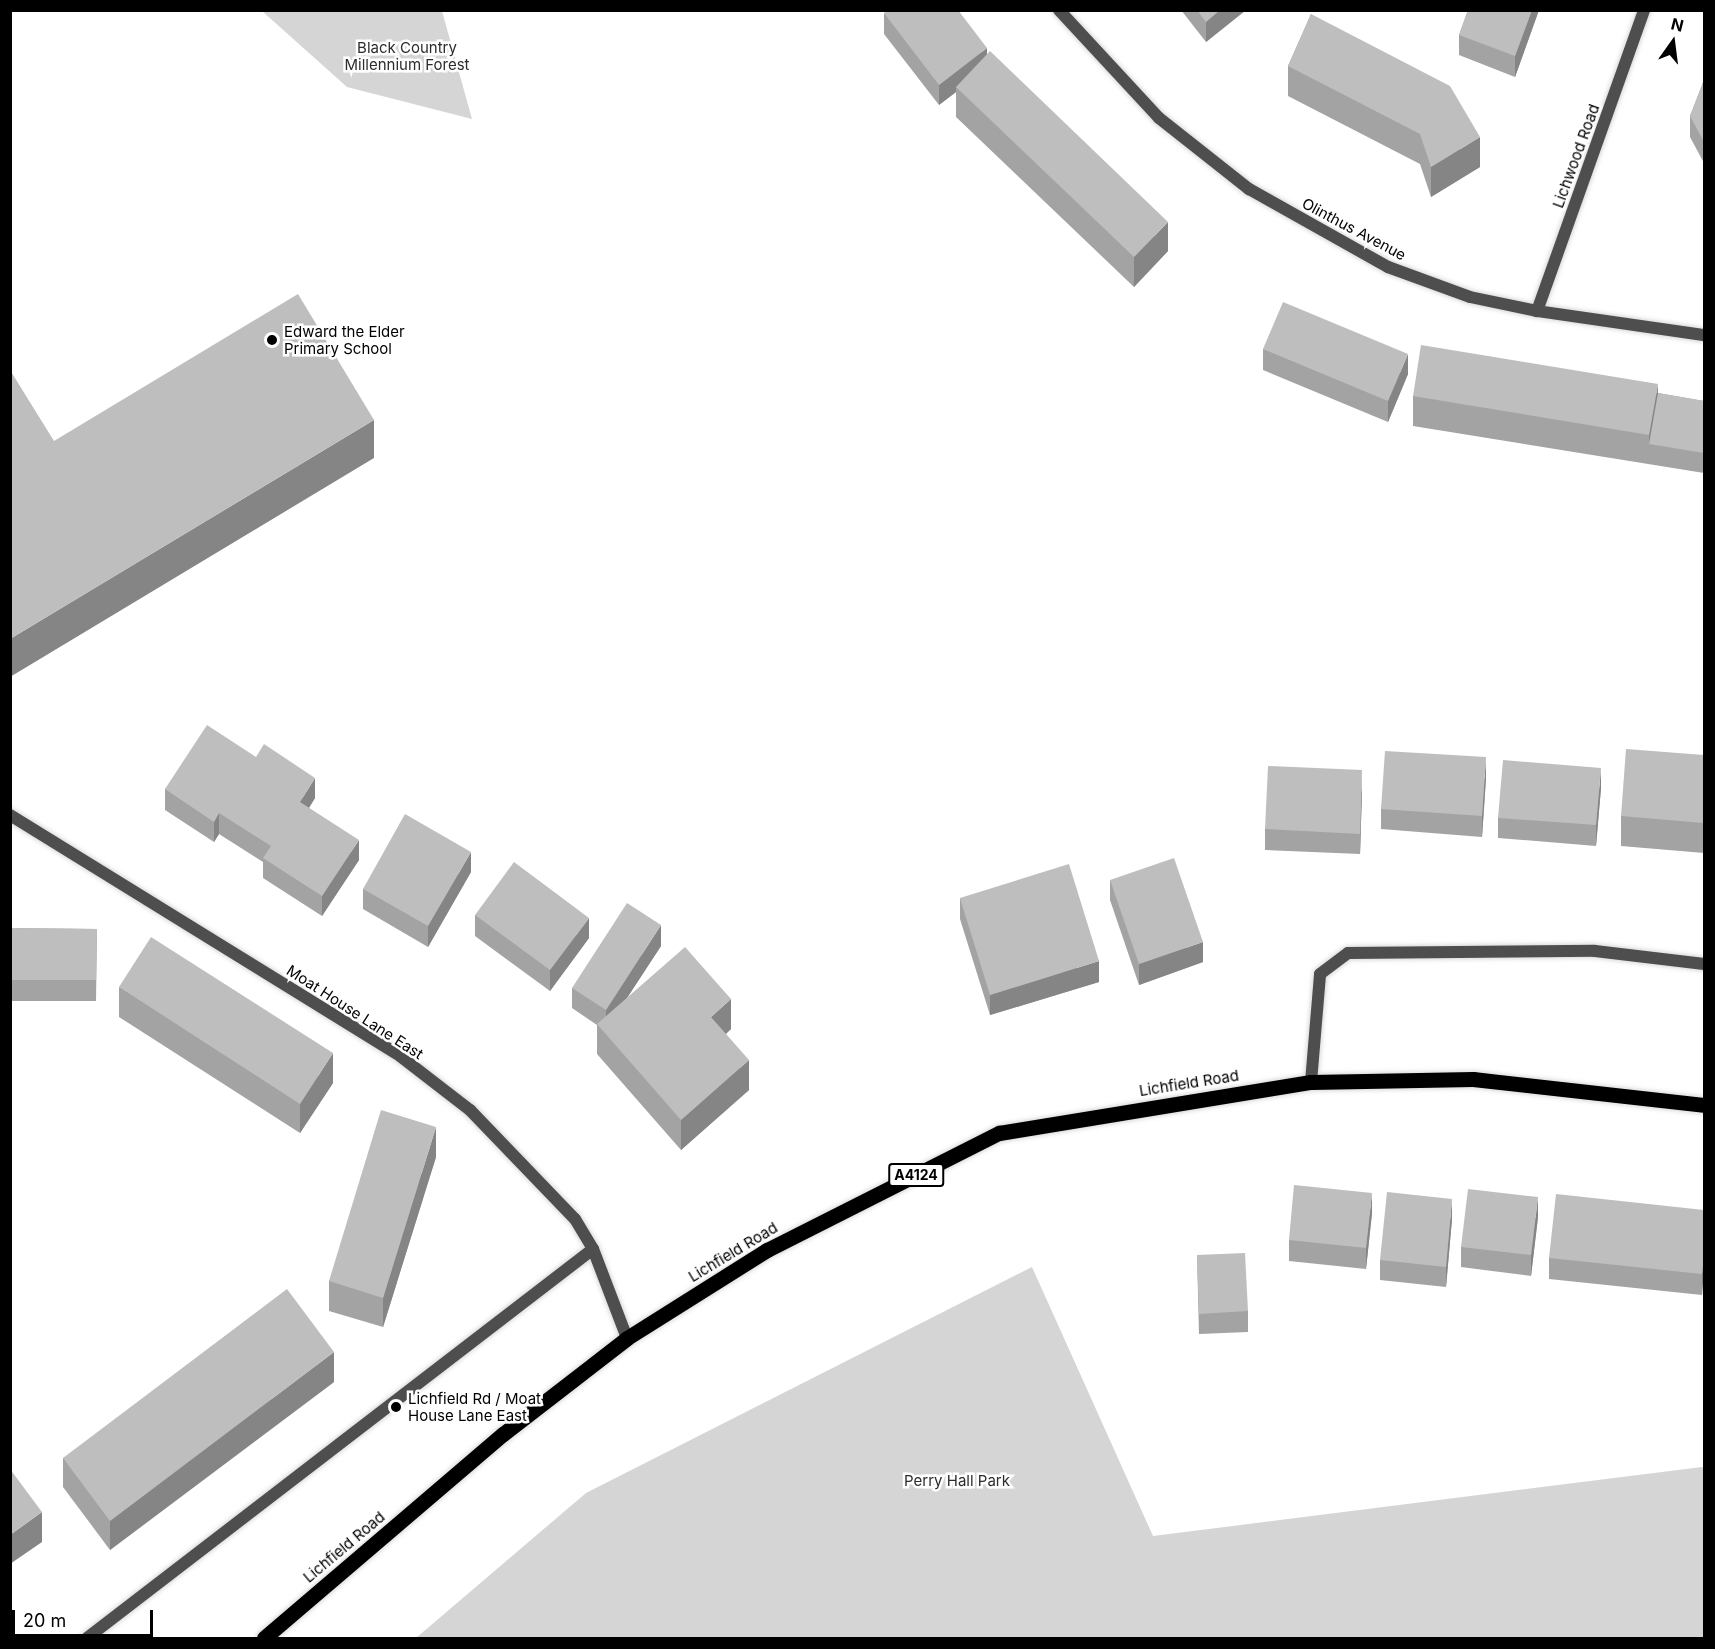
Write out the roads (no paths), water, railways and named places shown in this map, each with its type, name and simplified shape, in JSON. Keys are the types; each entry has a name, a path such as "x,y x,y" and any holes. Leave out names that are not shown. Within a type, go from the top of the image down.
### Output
{"main road":[{"name":"Lichfield Road","path":"264,1638 503,1434 627,1338 768,1250 999,1133 1311,1082 1473,1079 1704,1106"}],"street":[{"name":"Olinthus Avenue","path":"1059,10 1159,118 1249,189 1388,267 1470,297 1537,311 1704,335"},
{"name":"Lichwood Road","path":"1537,311 1644,10"},
{"name":"Moat House Lane East","path":"10,815 396,1053 470,1110 575,1219 592,1249 627,1338"},
{"path":"1311,1082 1320,974 1348,953 1595,951 1704,964"},
{"path":"87,1638 592,1249"}],"place":[{"name":"Edward the Elder Primary School","path":"272,340"},
{"name":"Lichfield Rd / Moat House Lane East","path":"396,1407"}],"park label":[{"name":"Black Country Millennium Forest","path":"407,56"},
{"name":"Perry Hall Park","path":"957,1481"}]}
